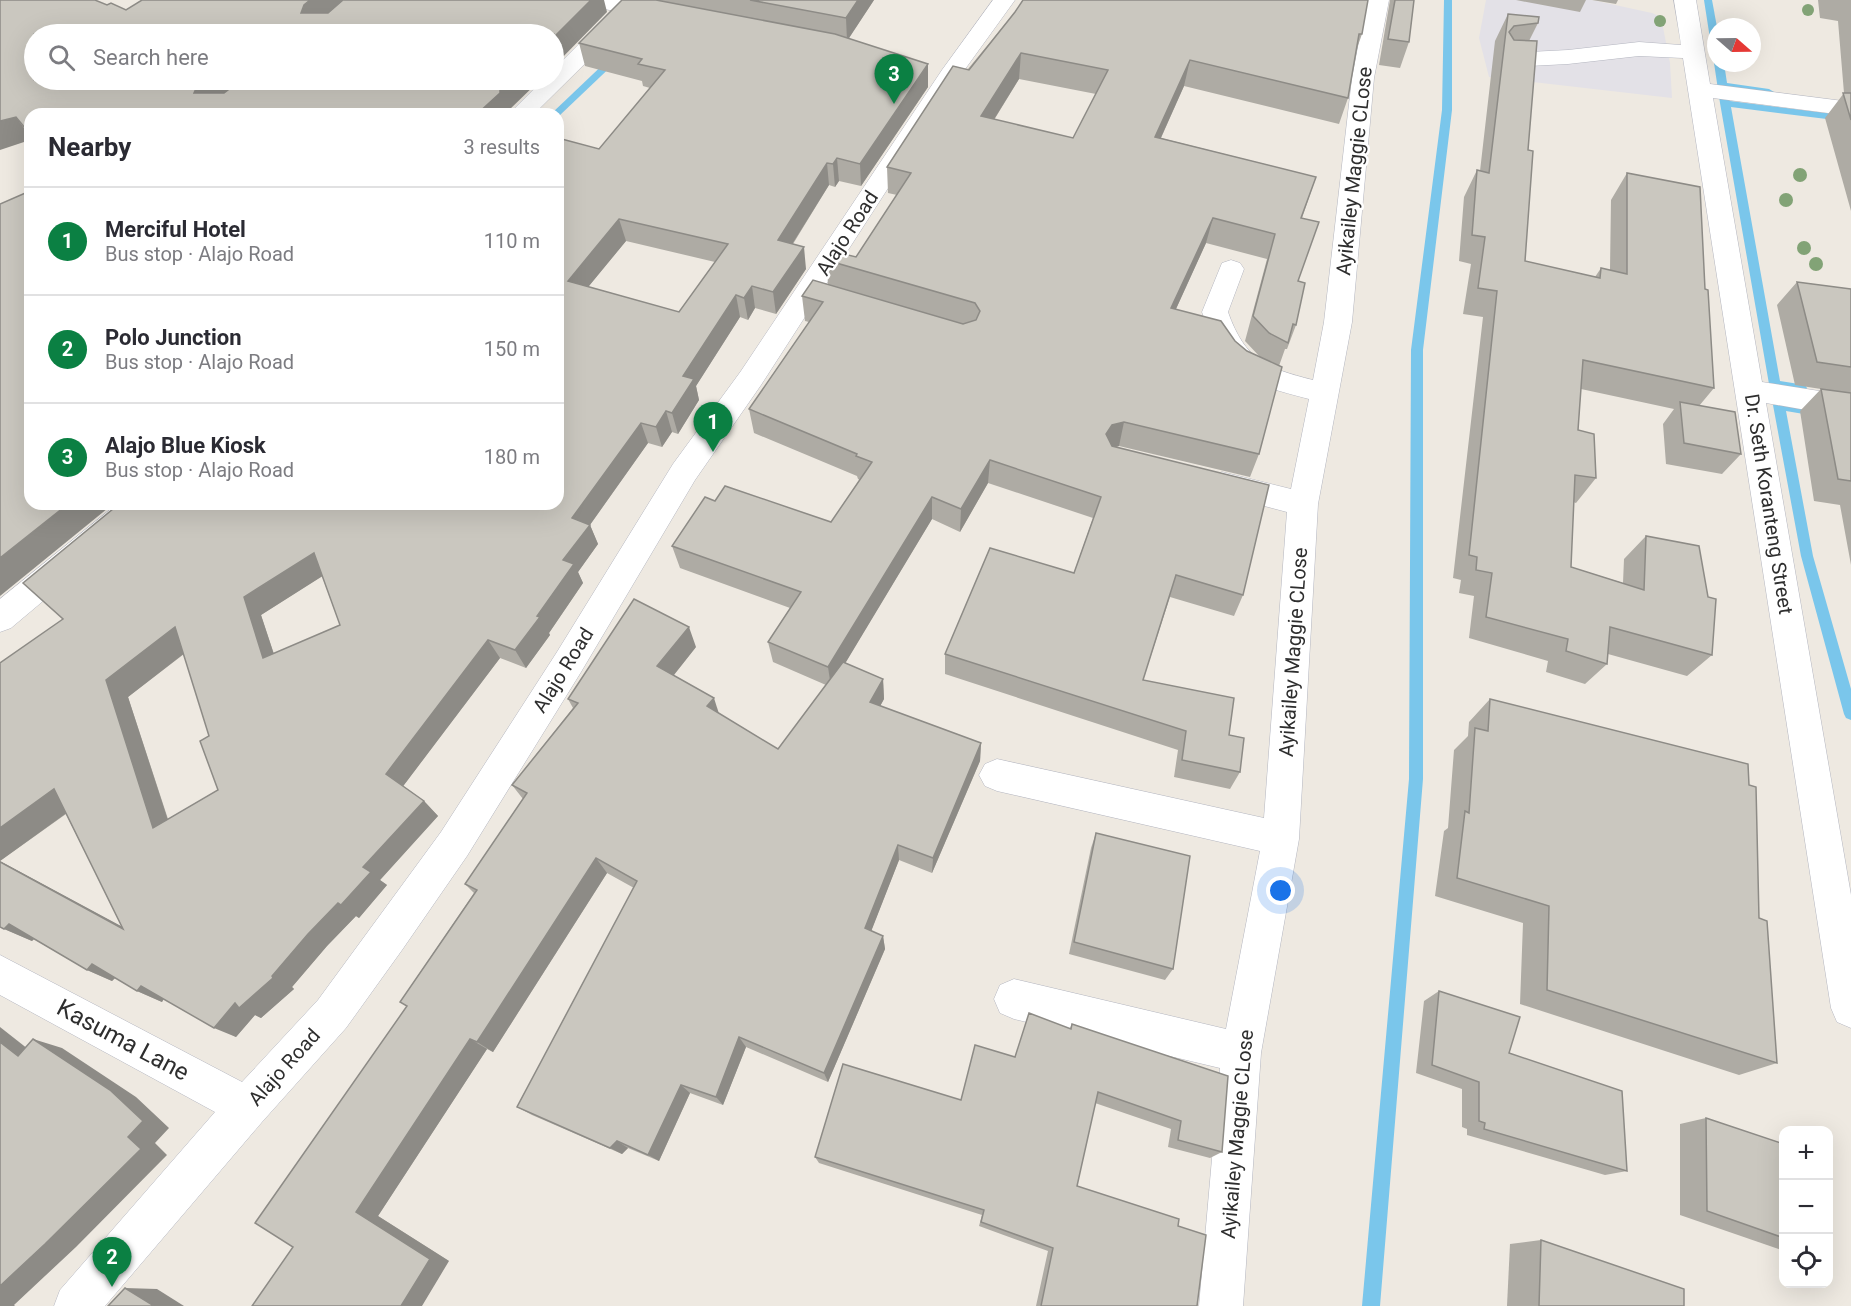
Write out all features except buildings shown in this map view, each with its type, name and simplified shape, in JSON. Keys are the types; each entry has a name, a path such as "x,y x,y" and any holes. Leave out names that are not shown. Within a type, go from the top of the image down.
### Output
{"street":[{"path":"589,0 632,4 686,19"},
{"name":"Alajo Road","path":"76,1306 247,1107 332,1014 447,854 570,662 684,472 751,378 820,294 941,68 1004,0"},
{"name":"Ayikailey Maggie CLose","path":"1221,1306 1241,1053 1281,839 1303,504 1338,322 1363,78 1378,0"},
{"name":"Dr. Seth Koranteng Street","path":"1685,0 1851,1008"},
{"path":"564,71 632,4"},
{"path":"1510,60 1568,57 1639,49 1694,52"},
{"path":"527,108 545,90"},
{"path":"1700,90 1851,109"},
{"path":"1231,269 1215,312 1232,352 1266,378 1323,393"},
{"path":"1750,390 1851,407"},
{"path":"1199,478 1303,504"},
{"path":"0,618 131,510"},
{"path":"998,775 1281,839"},
{"name":"Kasuma Lane","path":"0,974 247,1107"},
{"path":"1014,999 1241,1053"}],"shaded area":[{"path":"1486,0 1592,0 1661,17 1670,63 1672,98 1489,77 1479,38"}],"waterway":[{"path":"1371,1306 1416,779 1417,350 1447,110 1448,0"},
{"path":"1708,0 1711,18"},
{"path":"562,108 615,58"},
{"path":"1721,72 1726,103"},
{"path":"1723,85 1769,92"},
{"path":"1726,103 1851,119"},
{"path":"1726,103 1775,384 1801,388"},
{"path":"1851,418 1779,405 1807,556 1851,714"}],"place":[{"name":"Alajo Blue Kiosk","path":"894,104"},
{"name":"Merciful Hotel","path":"713,452"},
{"name":"Polo Junction","path":"112,1287"}]}
